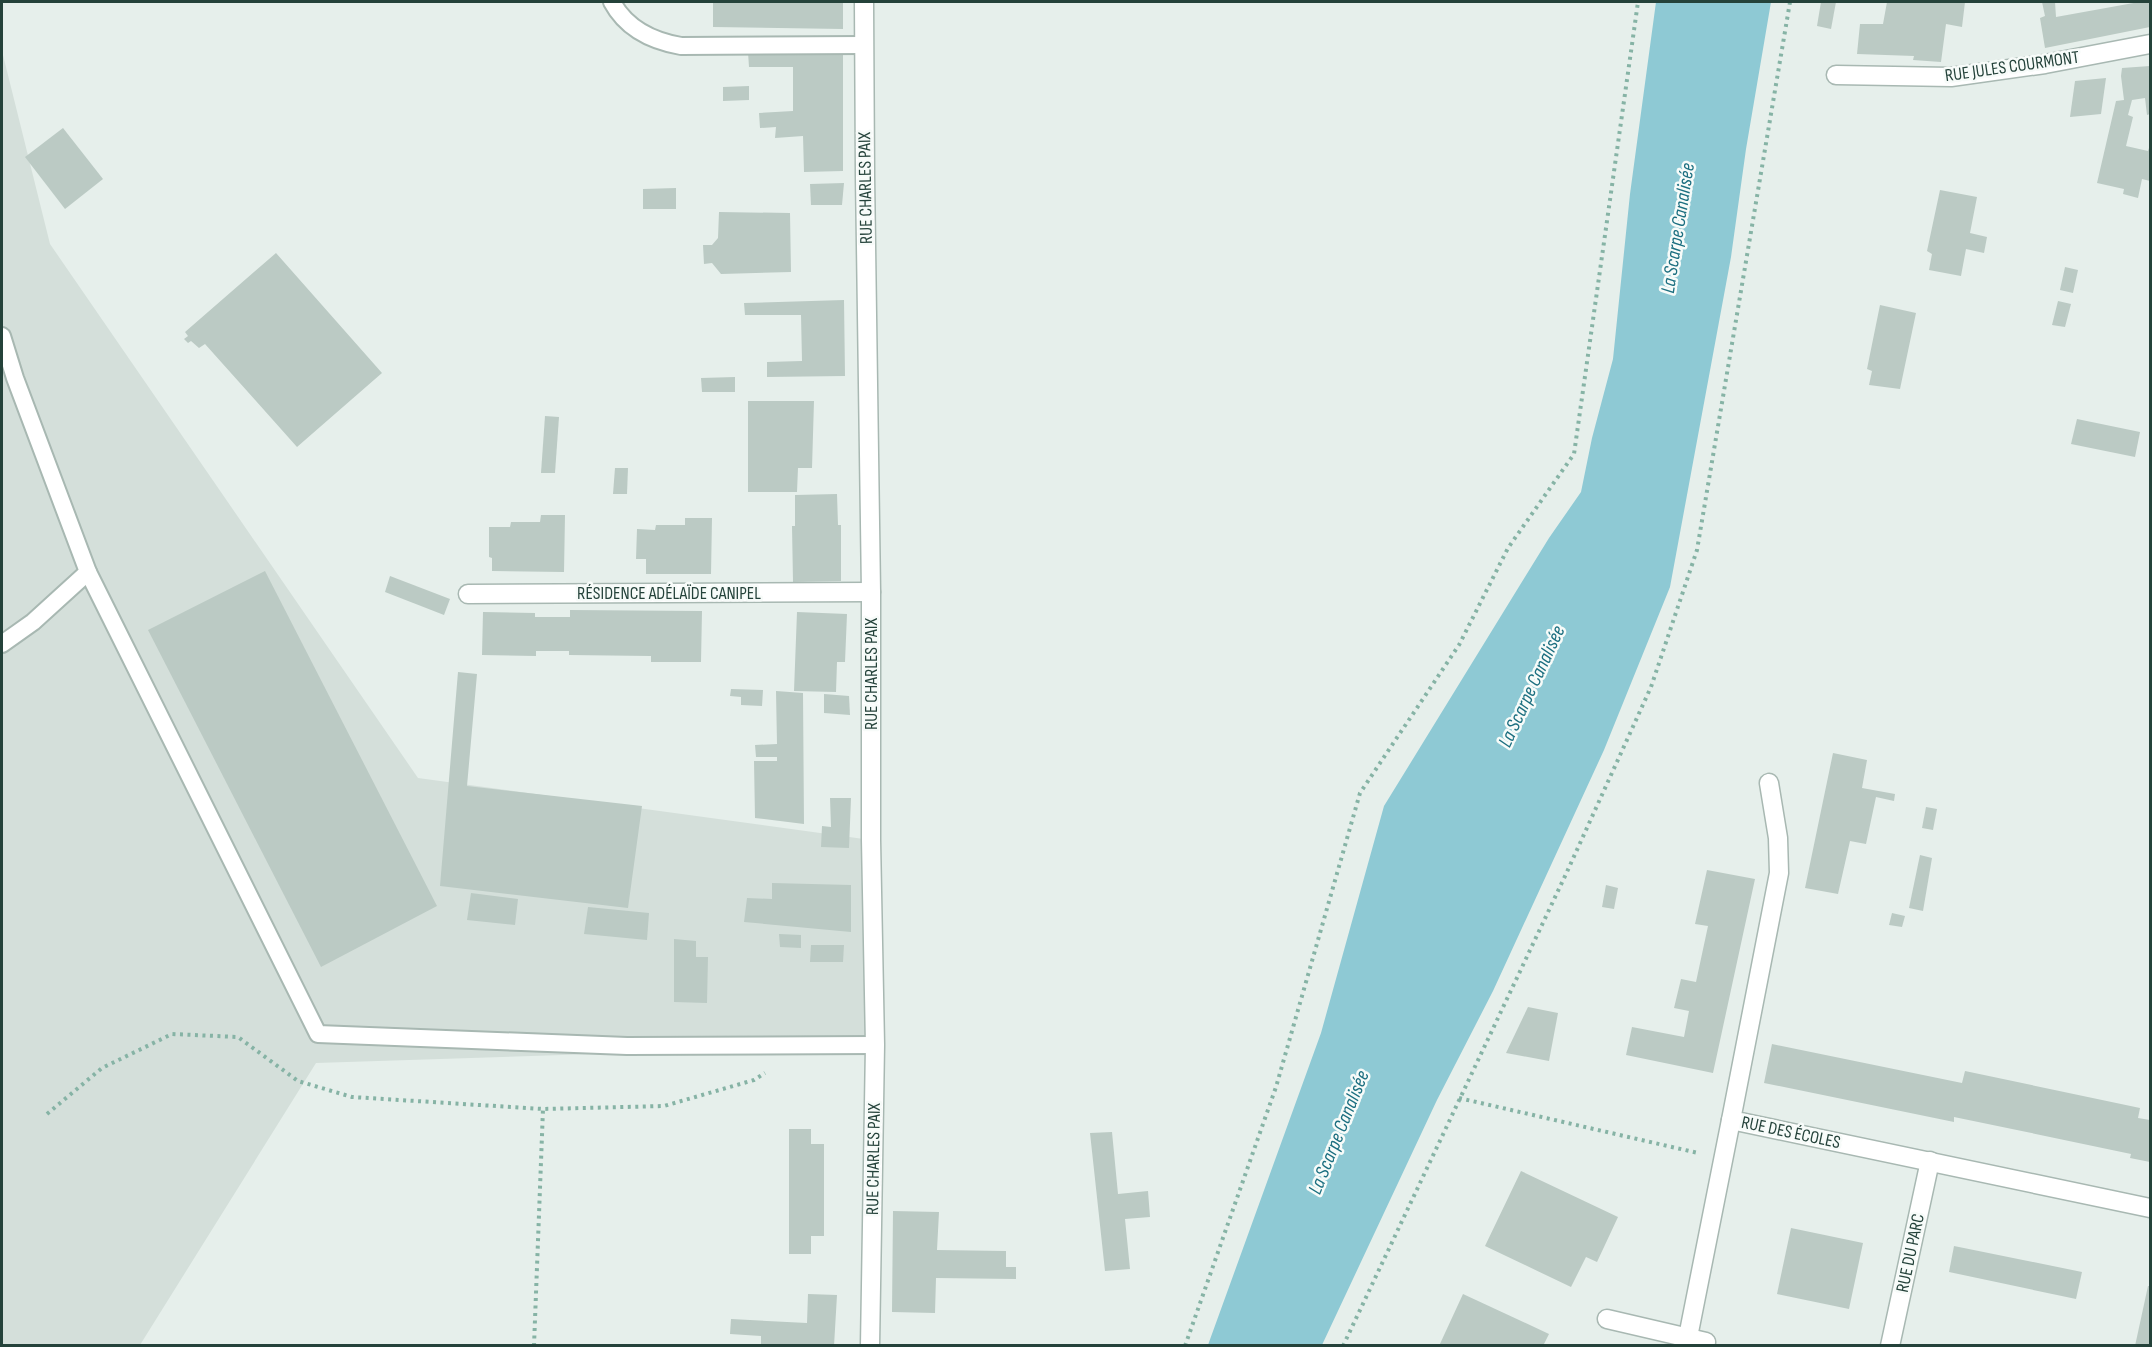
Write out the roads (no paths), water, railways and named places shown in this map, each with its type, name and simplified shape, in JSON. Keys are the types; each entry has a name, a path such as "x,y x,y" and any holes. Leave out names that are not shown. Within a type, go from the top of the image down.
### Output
{"street":[{"name":"RUE CHARLES PAIX","path":"864,2 871,592 871,840 875,1045 870,1346"},
{"name":"RUE JULES COURMONT","path":"1836,75 1951,77 2045,64 2151,44"},
{"name":"RÉSIDENCE ADÉLAÏDE CANIPEL","path":"468,594 871,592"},
{"name":"RUE DES ÉCOLES","path":"1768,783 1778,838 1779,873 1731,1120 2151,1208"},
{"path":"1688,1338 1731,1120"},
{"name":"RUE DU PARC","path":"1890,1346 1930,1161"},
{"path":"1607,1319 1706,1342 1705,1346"}],"lane":[{"path":"612,2 624,19 636,30 666,44 681,46 864,45"},
{"path":"2,336 88,572 318,1034 627,1046 875,1045"},
{"path":"2,644 33,622 88,572"}],"water":[{"name":"La Scarpe Canalisée","path":"1656,2 1771,2 1746,149 1731,257 1670,587 1604,750 1493,991 1437,1100 1322,1345 1208,1345 1321,1033 1384,806 1549,538 1581,492 1592,438 1613,359 1630,194"}]}
